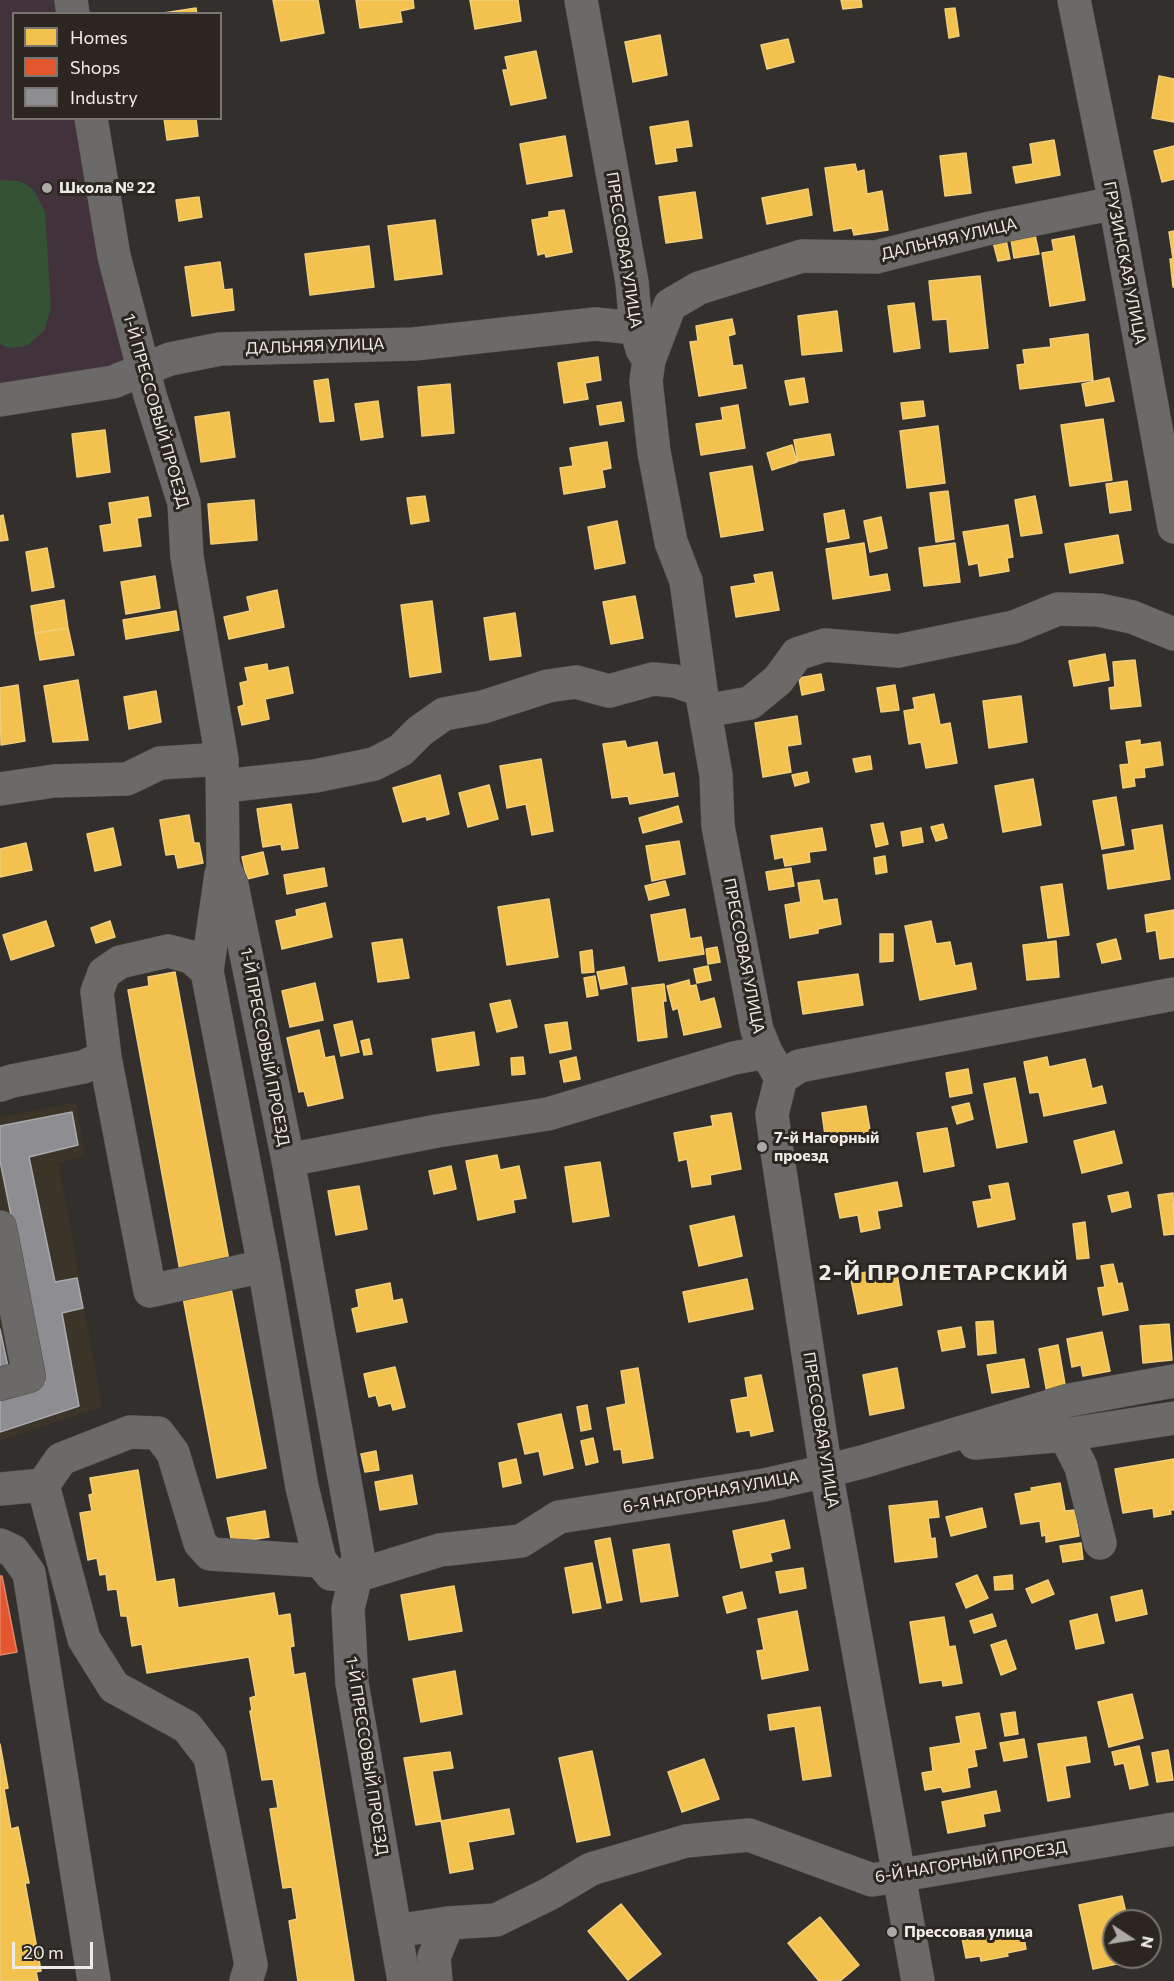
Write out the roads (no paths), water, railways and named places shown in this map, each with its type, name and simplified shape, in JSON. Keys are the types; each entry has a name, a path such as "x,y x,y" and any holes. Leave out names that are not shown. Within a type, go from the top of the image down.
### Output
{"street":[{"name":"ПРЕССОВАЯ УЛИЦА","path":"581,0 632,282 636,328 642,349 649,360 646,381 654,452 671,542 686,581 703,700 717,775 718,826 757,1030 773,1065 772,1114 826,1471 901,1876 918,1981"},
{"name":"ГРУЗИНСКАЯ УЛИЦА","path":"1074,0 1115,203 1174,527"},
{"name":"1-Й ПРЕССОВЫЙ ПРОЕЗД","path":"91,120 114,256 143,369 184,503 187,557 223,772 223,864 232,885 288,1160 358,1555 356,1576 348,1608 352,1683 404,1981"},
{"name":"ДАЛЬНЯЯ УЛИЦА","path":"649,360 670,305 699,288 802,256 876,257 986,229 1115,203"},
{"name":"ДАЛЬНЯЯ УЛИЦА","path":"0,400 113,382 170,359 220,349 414,344 595,324 636,328"},
{"path":"0,789 54,781 126,779 160,763 223,772 315,777 374,764 401,750 420,731 444,714 483,707 548,686 576,682 609,691 653,679 675,681 703,700 750,702 778,680 797,654 825,645 898,651 1014,627 1058,609 1099,610 1132,617 1174,634"},
{"path":"223,864 207,971 264,1266 302,1487 320,1561 331,1574 356,1576"},
{"path":"207,971 191,957 168,951 120,962 104,973 97,992 105,1057 150,1291 264,1266"},
{"path":"288,1160 437,1131 548,1114 734,1058 773,1065 799,1066 1174,994"},
{"path":"0,1085 83,1067 105,1057"},
{"path":"0,1227 28,1376 0,1384"},
{"name":"6-Я НАГОРНАЯ УЛИЦА","path":"356,1576 440,1550 521,1541 559,1517 764,1485 862,1462 1070,1400 1174,1381"},
{"path":"944,1437 960,1444 1065,1435 1174,1418"},
{"path":"0,1489 43,1485 62,1459 130,1432 158,1433 173,1453 200,1543 210,1554 320,1561"},
{"path":"1065,1435 1082,1467 1100,1543"},
{"path":"43,1485 84,1639 114,1687 187,1727 210,1757 251,1965 246,1981"},
{"path":"0,1545 13,1551 29,1573 94,1981"},
{"name":"6-Й НАГОРНЫЙ ПРОЕЗД","path":"396,1931 448,1923 496,1920 549,1894 591,1869 686,1842 749,1835 872,1880 943,1866 1174,1829"},
{"path":"436,1981 434,1957 448,1923"}],"place":[{"name":"Школа № 22","path":"47,188"},
{"name":"7-й Нагорный проезд","path":"762,1147"},
{"name":"Прессовая улица","path":"892,1932"}],"district":[{"name":"2-Й ПРОЛЕТАРСКИЙ","path":"944,1273"}]}
